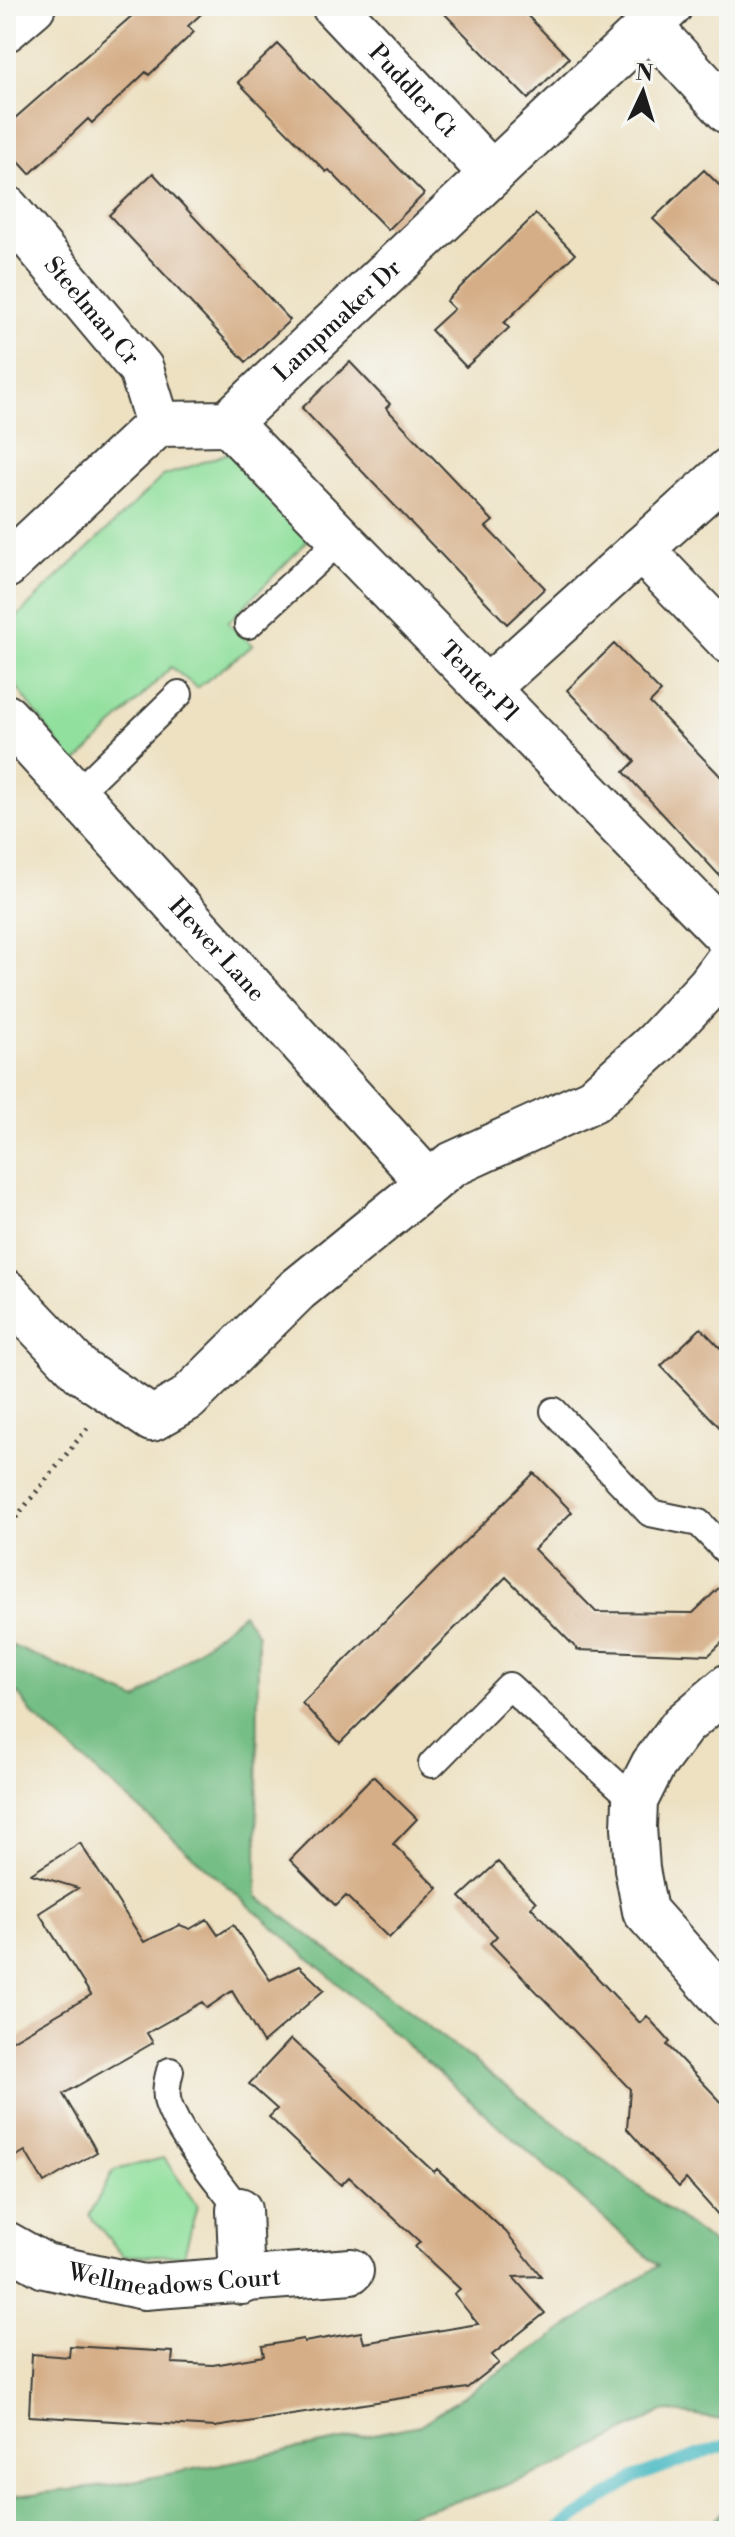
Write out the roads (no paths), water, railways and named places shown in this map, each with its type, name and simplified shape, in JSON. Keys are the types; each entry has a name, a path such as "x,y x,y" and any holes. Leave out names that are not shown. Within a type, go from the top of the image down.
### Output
{"street":[{"path":"6,29 33,6"},
{"name":"Puddler Ct","path":"334,6 492,174"},
{"name":"Lampmaker Dr","path":"228,423 660,16 729,112"},
{"name":"Steelman Cr","path":"6,208 141,369 158,424"},
{"path":"6,566 158,424 228,423"},
{"name":"Tenter Pl","path":"228,423 729,938"},
{"path":"486,689 729,470"},
{"path":"641,549 729,641"},
{"name":"Hewer Lane","path":"6,717 429,1183"},
{"path":"6,1292 81,1371 152,1419 187,1399 297,1290 451,1165 593,1100 656,1043 710,985 729,959"},
{"path":"729,1686 683,1725 653,1765 635,1801 637,1869 645,1911 729,2005"},
{"path":"239,2210 242,2282"},
{"name":"Wellmeadows Court","path":"6,2244 45,2266 144,2287 242,2282 351,2271"}],"lane":[{"path":"248,625 341,539"},
{"path":"76,794 179,694"},
{"path":"554,1411 650,1513 699,1523 729,1554"},
{"path":"432,1764 509,1686 635,1801"},
{"path":"170,2071 166,2083 167,2100 178,2125 239,2210"}],"waterway":[{"path":"555,2531 636,2477 729,2444"}]}
